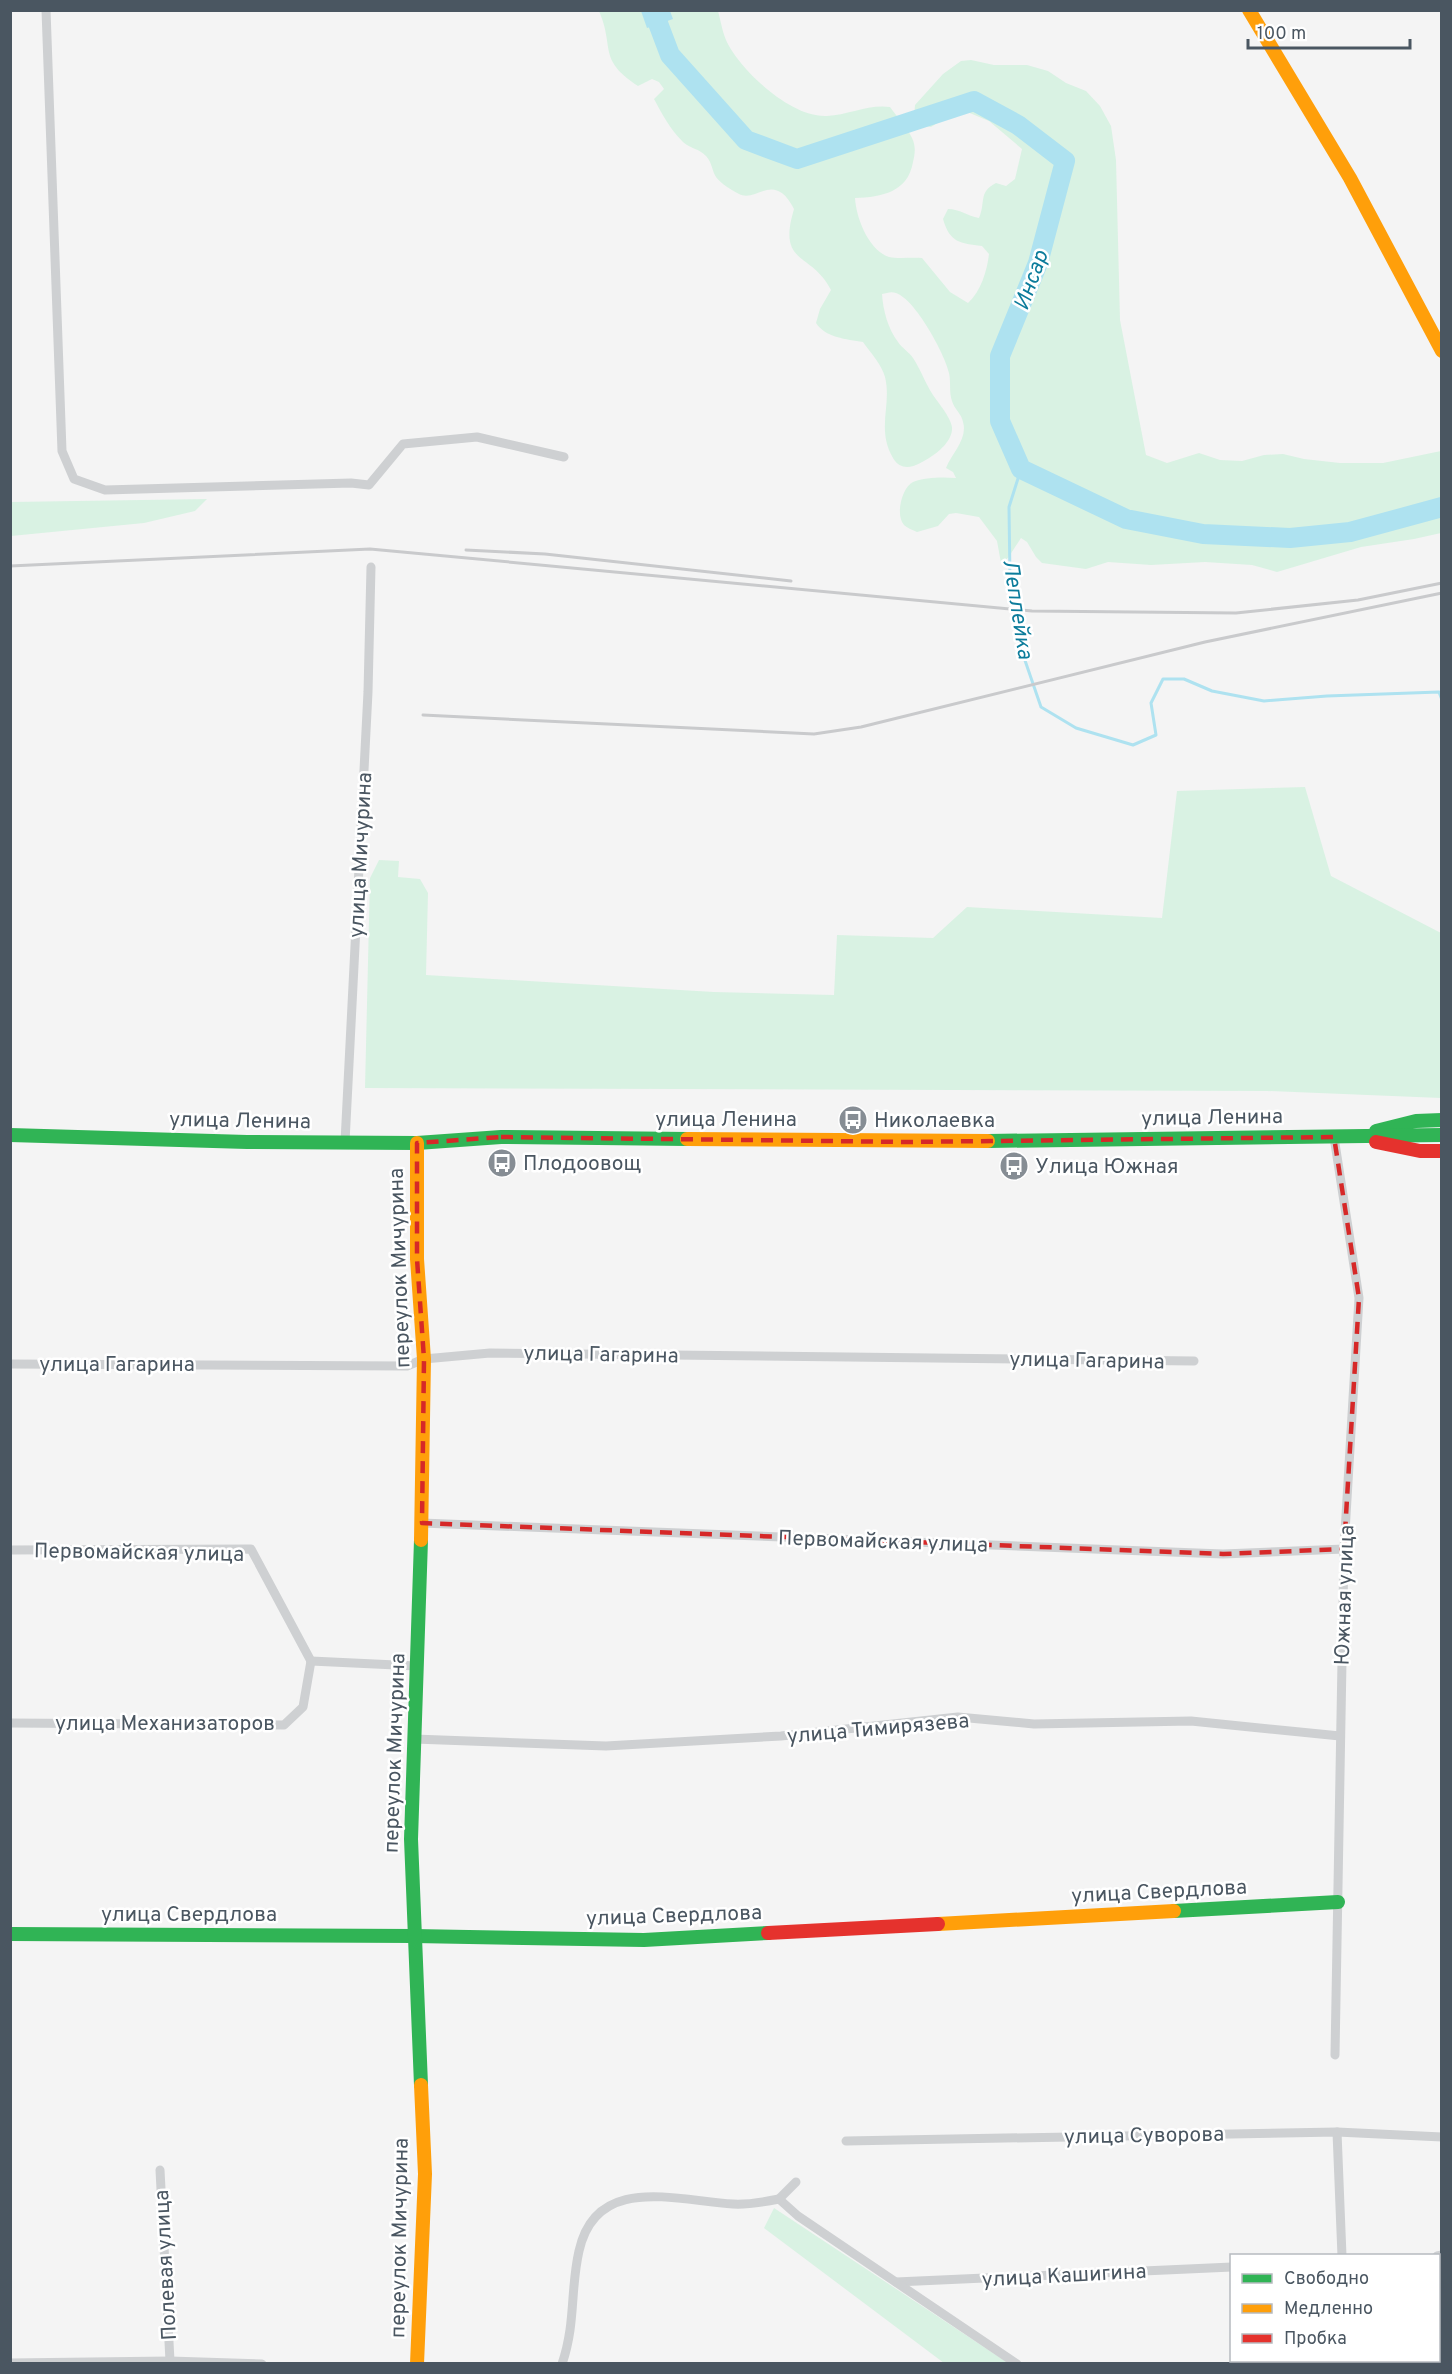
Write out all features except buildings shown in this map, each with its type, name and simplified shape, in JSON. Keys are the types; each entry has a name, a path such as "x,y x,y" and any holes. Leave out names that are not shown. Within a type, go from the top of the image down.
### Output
{"street":[{"path":"46,10 62,451 74,479 105,490 351,483 369,485 403,444 477,437 564,457"},
{"path":"1249,10 1338,159 1442,351"},
{"name":"улица Мичурина","path":"345,1142 368,682 371,567"},
{"path":"1353,1137 1416,1120 1442,1120"},
{"name":"улица Ленина","path":"10,1135 247,1142 417,1143 501,1137 907,1142 1442,1135"},
{"name":"Южная улица","path":"1334,1137 1359,1298 1344,1549 1335,2055"},
{"path":"1353,1137 1420,1151 1442,1151"},
{"name":"переулок Мичурина","path":"417,1143 417,1259 424,1359 422,1523 411,1839 425,2174 417,2364"},
{"name":"улица Гагарина","path":"10,1364 408,1366 424,1359 490,1353 1194,1361"},
{"name":"Первомайская улица","path":"422,1523 1223,1554 1344,1549"},
{"name":"Первомайская улица","path":"10,1551 251,1549 311,1661"},
{"path":"311,1661 417,1666"},
{"name":"улица Механизаторов","path":"10,1723 284,1725 303,1707 311,1661"},
{"name":"улица Тимирязева","path":"414,1739 606,1746 781,1736 958,1717 1034,1724 1191,1721 1341,1736"},
{"name":"улица Свердлова","path":"10,1934 414,1936 644,1940 1338,1902"},
{"path":"1337,2132 1342,2254"},
{"name":"улица Суворова","path":"846,2141 1337,2132 1442,2137"},
{"name":"Полевая улица","path":"160,2170 170,2361"},
{"path":"562,2364 570,2342 579,2251 584,2233 600,2211 621,2200 643,2196 735,2204 778,2199 796,2182"},
{"path":"778,2199 798,2216 1017,2364"},
{"name":"улица Кашигина","path":"896,2282 1230,2267"},
{"name":"Полевая улица","path":"10,2363 170,2361 262,2364"}],"highlighted area":[{"path":"501,1137 907,1142 1334,1137 1359,1298 1344,1549 1223,1554 422,1523 424,1359 417,1259 417,1143"}],"green space":[{"path":"599,11 718,11 725,38 736,57 771,92 799,110 813,115 827,116 874,107 890,107 913,141 915,150 913,162 906,180 892,191 855,198 864,232 875,248 889,257 922,258 950,292 968,303 983,280 989,254 982,246 962,242 953,237 943,219 948,209 979,218 983,198 990,186 996,183 1006,186 1015,179 1022,149 989,121 960,109 931,127 920,125 914,117 915,105 943,74 961,61 971,60 994,65 1027,65 1048,71 1066,83 1086,91 1100,106 1111,126 1116,160 1120,320 1146,455 1167,463 1199,453 1220,460 1242,461 1264,455 1283,454 1340,463 1383,463 1441,451 1441,533 1361,547 1277,572 1252,565 1205,562 1151,565 1108,562 1086,569 1042,563 1027,542 1021,538 1008,558 1001,563 997,541 979,517 956,513 949,514 938,526 917,532 907,527 900,515 901,502 906,489 913,482 923,479 956,478 953,472 946,468 961,440 964,428 951,398 950,376 946,364 928,328 904,297 894,292 882,294 891,331 913,358 930,390 947,414 952,427 946,444 939,451 922,462 907,467 897,463 888,447 885,427 887,387 879,363 863,342 831,335 816,323 820,309 831,290 823,278 793,249 790,227 794,209 787,198 780,191 773,189 746,196 718,180 706,156 683,142 663,116 654,99 664,89 659,82 652,79 638,86 617,68 609,52"},
{"path":"207,499 195,511 144,523 11,536 11,502"},
{"path":"1305,787 1331,876 1441,933 1441,1098 1267,1091 365,1088 370,878 379,860 399,861 398,877 420,879 428,893 426,975 714,992 834,995 837,935 933,938 967,907 1162,918 1177,791"},
{"path":"774,2208 1008,2363 944,2363 764,2228"}],"water":[{"path":"641,11 670,11 673,19 647,28"}],"waterway":[{"name":"Инсар","path":"653,10 670,55 746,140 797,159 974,101 1018,125 1065,161 1038,263 1000,356 1000,421 1021,469 1126,519 1203,534 1290,538 1350,532 1442,507"},
{"name":"Леплейка","path":"1021,469 1009,507 1010,579 1019,643 1041,707 1076,728 1133,745 1156,735 1151,703 1163,679 1184,679 1212,691 1264,701 1439,692 1442,700"}],"railway":[{"path":"10,566 370,549 1032,611 1236,613 1358,600 1442,583"},
{"path":"466,550 545,554 791,581"},
{"path":"423,715 814,734 861,727 1205,642 1442,593"}],"traffic: fast":[{"path":"1376,1131 1416,1121 1442,1120"},
{"path":"10,1135 247,1142 417,1143 501,1137 687,1139"},
{"path":"988,1141 1442,1135"},
{"path":"421,1540 411,1839 421,2085"},
{"path":"1174,1911 1338,1902"},
{"path":"10,1934 414,1936 644,1940 768,1933"}],"traffic: slow":[{"path":"1249,10 1350,178 1442,351"},
{"path":"687,1139 988,1141"},
{"path":"417,1143 417,1259 424,1359 421,1540"},
{"path":"938,1924 1174,1911"},
{"path":"417,2364 425,2174 421,2085"}],"traffic: jam":[{"path":"1376,1142 1420,1151 1442,1151"},
{"path":"768,1933 938,1924"}],"place":[{"name":"Николаевка","path":"853,1120"},
{"name":"Плодоовощ","path":"502,1163"},
{"name":"Улица Южная","path":"1014,1166"}]}
